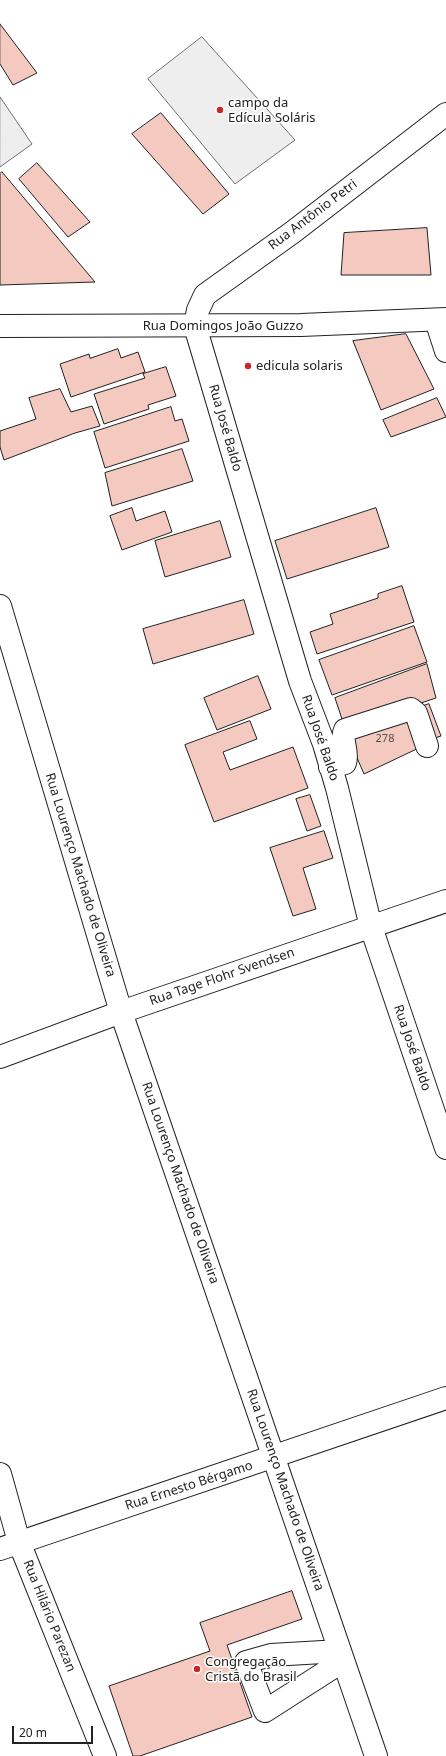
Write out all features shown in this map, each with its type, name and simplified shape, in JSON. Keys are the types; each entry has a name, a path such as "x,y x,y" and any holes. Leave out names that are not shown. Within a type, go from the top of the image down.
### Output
{"street":[{"name":"Rua Antônio Petri","path":"195,326 198,310 205,295 293,232 446,114"},
{"name":"Rua Domingos João Guzzo","path":"0,326 301,325 441,319"},
{"path":"441,319 446,351"},
{"name":"Rua José Baldo","path":"195,326 300,681 324,744 370,927 446,1148"},
{"name":"Rua Lourenço Machado de Oliveira","path":"0,606 121,1012 376,1756"},
{"path":"330,767 345,763 348,756 343,734 345,730 411,709 416,713 427,746"},
{"name":"Rua Tage Flohr Svendsen","path":"0,1057 121,1012 446,901"},
{"name":"Rua Ernesto Bérgamo","path":"10,1546 274,1458 446,1398"},
{"name":"Rua Hilário Parezan","path":"0,1474 10,1546 106,1756"}],"shaded area":[{"name":"campo da Edícula Soláris","path":"202,37 295,140 235,184 148,79"},
{"path":"0,97 32,144 0,167"}],"building":[{"path":"0,24 37,73 13,85 0,64"},
{"path":"161,113 229,194 203,214 132,134"},
{"path":"37,163 90,222 68,237 19,179"},
{"path":"2,172 95,282 0,285 0,174"},
{"path":"427,228 431,275 341,275 344,233"},
{"path":"406,334 434,389 381,410 353,341"},
{"path":"118,349 121,358 138,352 145,372 71,397 60,364 89,354 90,358"},
{"path":"166,367 176,396 148,405 149,409 104,424 94,394 145,378 143,374"},
{"path":"60,389 71,412 92,406 100,426 75,433 4,460 0,447 0,431 36,419 29,398"},
{"path":"437,398 446,417 391,437 383,420"},
{"path":"171,407 175,421 182,419 189,441 105,468 94,432"},
{"path":"182,449 193,481 112,506 105,473"},
{"path":"132,508 136,521 165,511 172,532 122,550 110,516"},
{"path":"376,508 389,547 287,579 275,541"},
{"path":"220,521 231,557 165,577 155,541"},
{"path":"402,586 414,622 317,654 310,632 333,624 330,614 378,598 378,594"},
{"path":"244,600 254,634 153,664 143,629"},
{"path":"414,626 427,662 332,695 319,660"},
{"path":"427,664 436,698 345,728 335,698"},
{"path":"258,676 271,709 217,730 204,698"},
{"path":"429,704 441,736 429,740 418,708"},
{"path":"411,712 423,746 364,774 346,732"},
{"path":"250,721 257,739 223,752 230,770 293,747 308,788 214,822 185,745"},
{"path":"310,795 321,826 307,831 296,799"},
{"path":"324,831 333,858 303,868 316,909 293,916 270,848"},
{"name":"Congregação Cristã do Brasil","path":"292,1591 302,1619 227,1645 252,1717 140,1756 133,1756 109,1686 210,1651 200,1623"}],"place":[{"name":"campo da Edícula Soláris","path":"220,110"},
{"name":"edicula solaris","path":"248,366"},
{"name":"Congregação Cristã do Brasil","path":"197,1669"}]}
